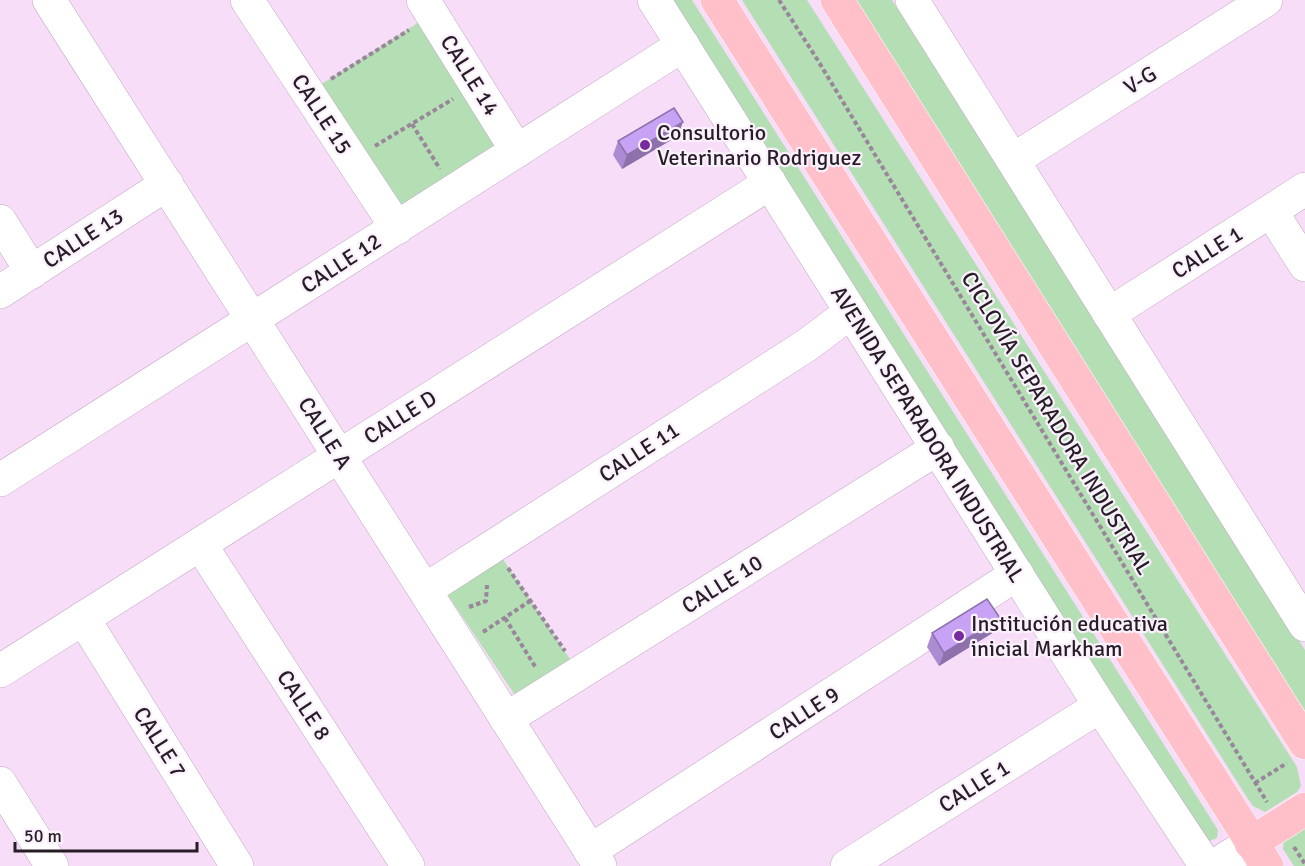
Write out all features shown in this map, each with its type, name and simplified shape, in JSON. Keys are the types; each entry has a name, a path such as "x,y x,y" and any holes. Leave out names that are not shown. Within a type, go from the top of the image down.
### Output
{"main road":[{"path":"717,0 1259,854 1293,816"},
{"path":"837,0 1305,743"}],"street":[{"name":"CALLE A","path":"49,0 595,858"},
{"name":"CALLE 15","path":"248,0 397,228"},
{"name":"AVENIDA SEPARADORA INDUSTRIAL","path":"654,0 1100,706 1206,866"},
{"name":"V-G","path":"1013,160 1266,0"},
{"path":"920,3 1013,160 1305,625"},
{"name":"CALLE 14","path":"418,14 517,150"},
{"name":"CALLE 12","path":"0,480 683,45"},
{"name":"CALLE D","path":"0,671 770,183"},
{"name":"CALLE 13","path":"0,292 167,184"},
{"name":"CALLE 1","path":"1109,314 1305,189"},
{"path":"1271,211 1305,265"},
{"path":"0,221 32,272"},
{"name":"CALLE 11","path":"424,590 807,345 851,312"},
{"name":"CALLE 10","path":"506,719 938,448"},
{"name":"CALLE 8","path":"200,544 408,866"},
{"name":"CALLE 9","path":"595,858 1017,574"},
{"name":"CALLE 7","path":"83,618 237,866"},
{"name":"CALLE 1","path":"847,866 1100,706"},
{"path":"0,783 52,866"},
{"path":"1214,866 1259,854"}],"path":[{"name":"CICLOVÍA SEPARADORA INDUSTRIAL","path":"779,0 1293,816 1305,864"},
{"path":"322,84 418,14"},
{"path":"365,152 458,96"},
{"path":"412,124 441,170"},
{"path":"493,546 575,668 582,671"},
{"path":"460,611 486,602 488,586 480,577"},
{"path":"477,636 530,601"},
{"path":"505,618 542,677"}],"green space":[{"path":"667,0 692,0 1218,830 1217,838 1205,843"},
{"path":"742,0 807,0 1297,767 1301,786 1297,792 1265,812 1253,806 1248,799"},
{"path":"850,0 892,0 1305,650 1305,716"},
{"path":"424,19 504,145 401,211 320,85"},
{"path":"496,549 576,668 521,704 441,585"},
{"path":"1305,820 1305,866 1294,866 1283,849 1284,838"}],"building":[{"path":"674,108 683,122 627,155 618,141"},
{"path":"987,599 1000,618 944,653 932,633"}],"place":[{"name":"Consultorio Veterinario Rodriguez","path":"645,145"},
{"name":"Institución educativa inicial Markham","path":"959,636"}]}
